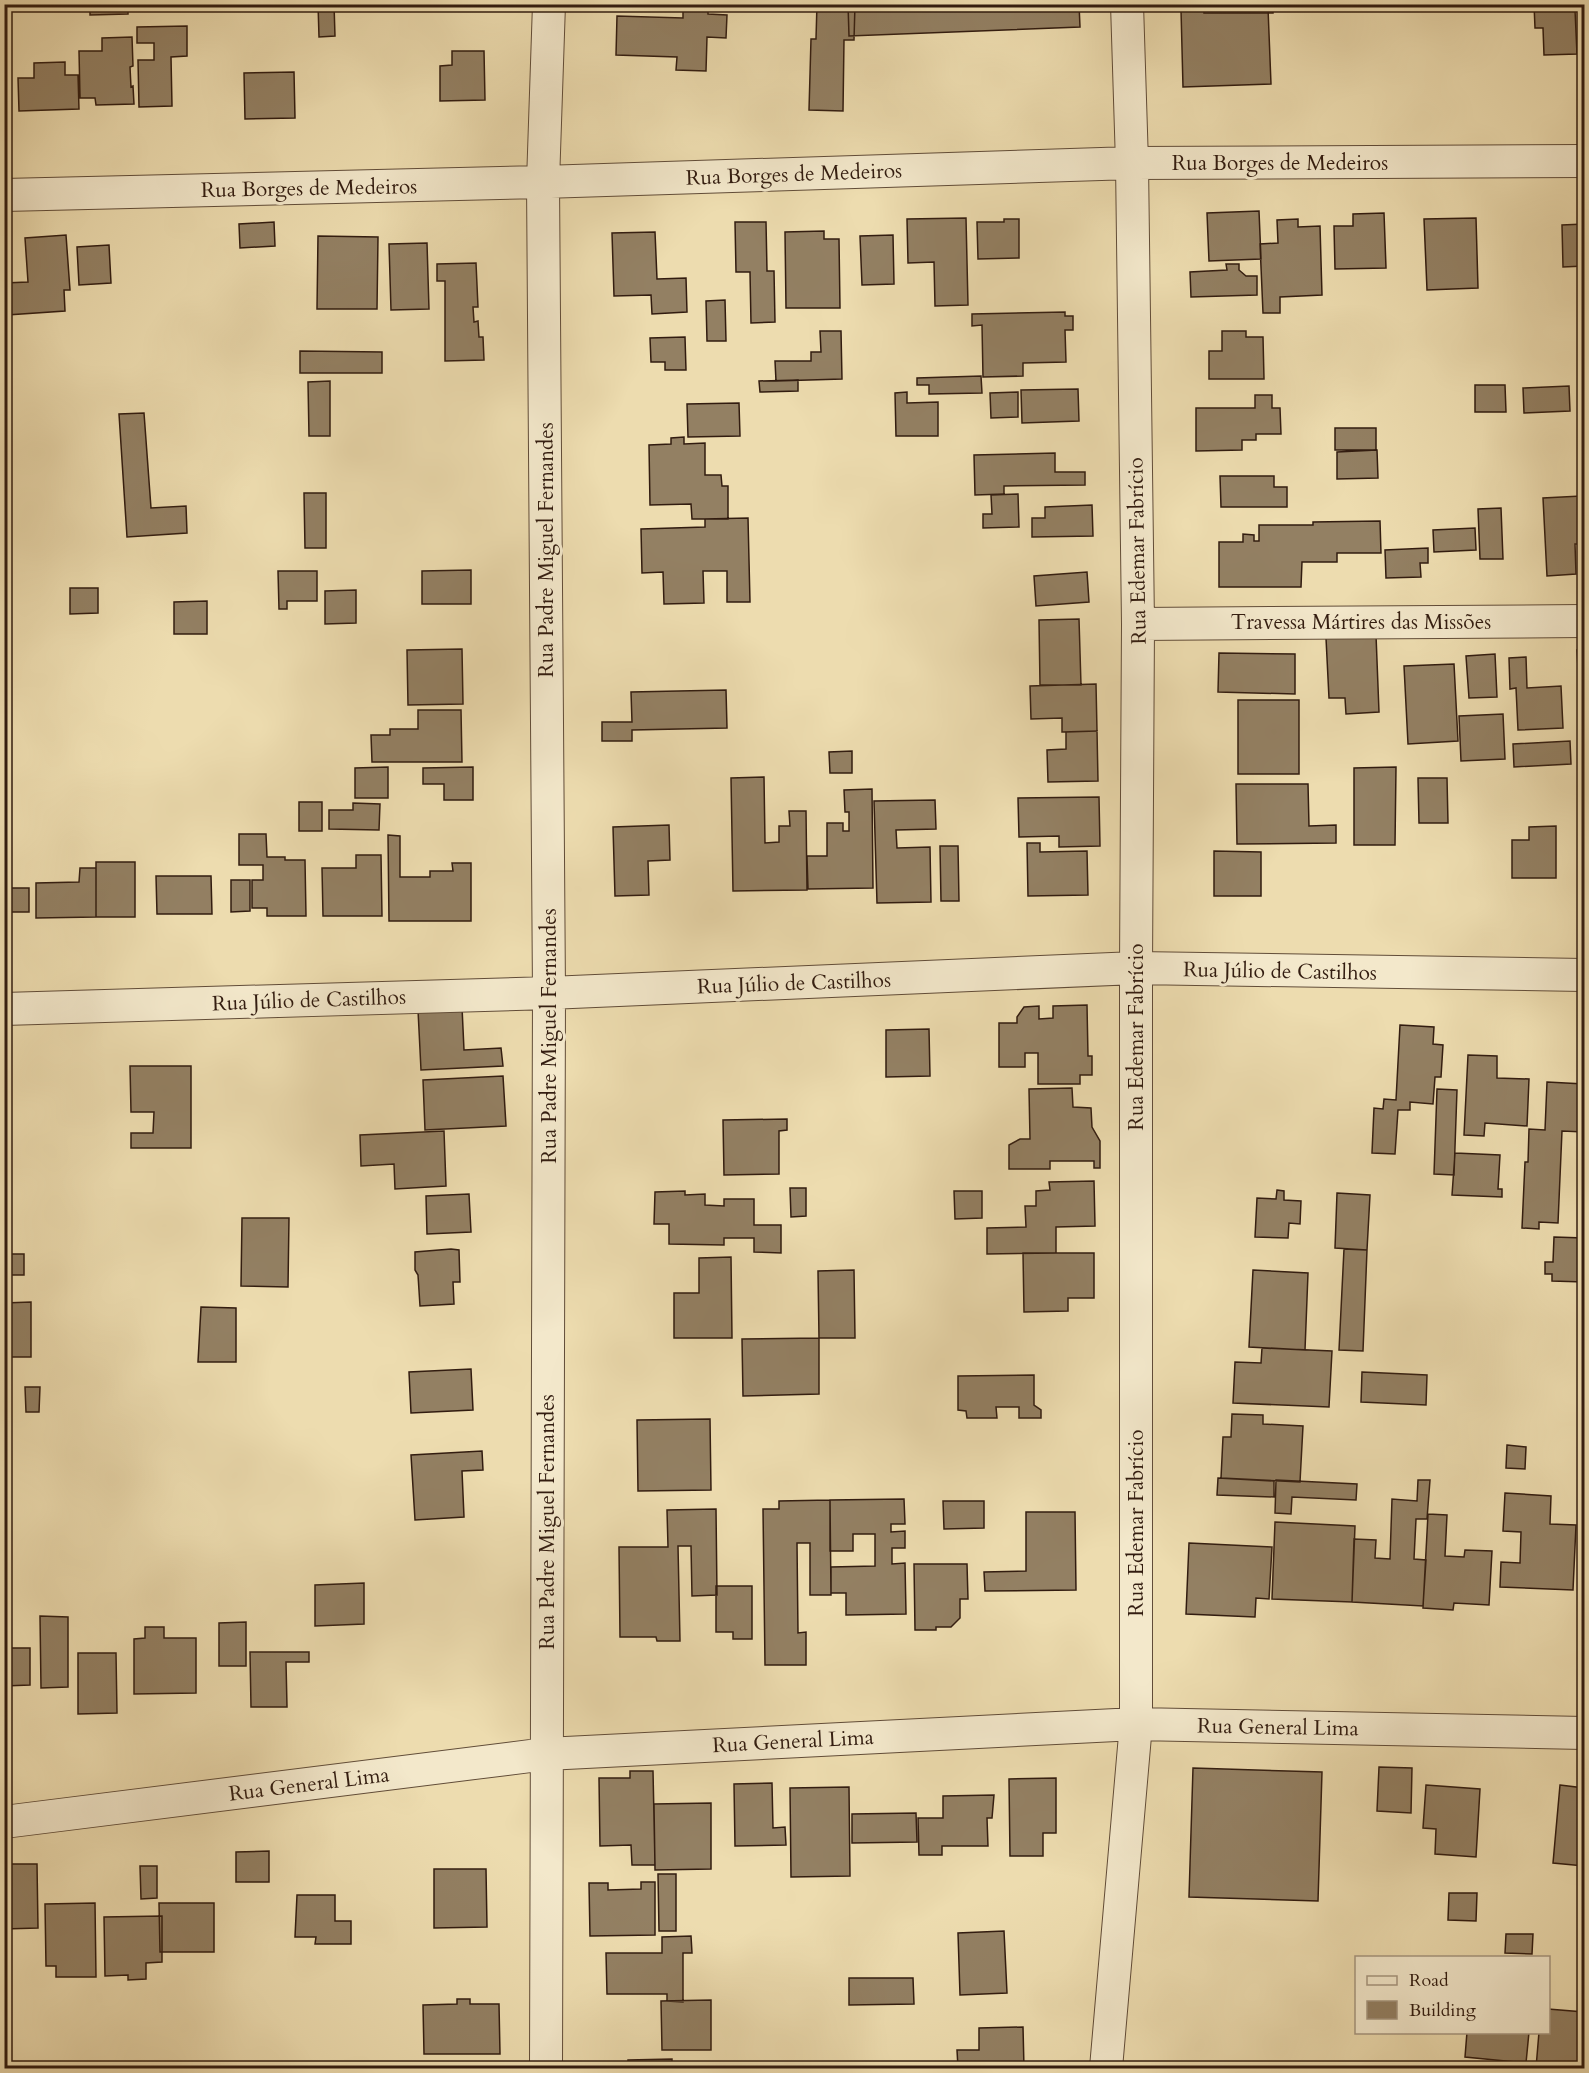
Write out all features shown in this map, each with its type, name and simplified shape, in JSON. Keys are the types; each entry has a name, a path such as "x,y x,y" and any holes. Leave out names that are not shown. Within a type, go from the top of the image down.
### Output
{"street":[{"name":"Rua Padre Miguel Fernandes","path":"546,2068 549,993 543,182 549,4"},
{"name":"Rua Edemar Fabrício","path":"1106,2068 1136,1724 1138,624 1132,163 1127,4"},
{"name":"Rua Borges de Medeiros","path":"4,195 543,182 1132,163 1584,161"},
{"name":"Travessa Mártires das Missões","path":"1138,624 1584,621"},
{"name":"Rua Júlio de Castilhos","path":"4,1009 549,993 1136,968 1584,975"},
{"name":"Rua General Lima","path":"4,1822 546,1754 1136,1724 1584,1733"}],"building":[{"path":"90,4 128,4 128,14 90,15"},
{"path":"318,4 334,4 335,36 319,37"},
{"path":"817,4 855,4 854,40 844,40 843,111 809,110 811,39 816,39"},
{"path":"848,4 1079,4 1080,27 849,36"},
{"path":"1204,4 1273,4 1273,13 1204,13"},
{"path":"1534,4 1584,4 1584,10 1575,10 1577,54 1544,55 1543,28 1535,28"},
{"path":"683,6 708,7 708,14 727,15 726,38 707,37 706,71 676,70 677,57 616,55 617,16 683,18"},
{"path":"1268,8 1271,84 1183,87 1181,10"},
{"path":"187,26 187,56 171,57 172,106 139,107 138,60 154,60 154,43 137,43 137,27"},
{"path":"132,37 133,66 130,67 134,104 96,105 95,98 80,98 79,51 102,51 102,38"},
{"path":"452,51 484,51 485,100 440,101 440,66 452,65"},
{"path":"4,61 11,61 11,106 4,106"},
{"path":"65,62 65,75 78,75 79,109 19,111 18,78 34,78 34,63"},
{"path":"294,72 295,118 245,119 244,73"},
{"path":"1259,211 1261,259 1209,261 1207,213"},
{"path":"1384,213 1386,268 1335,269 1334,226 1353,226 1353,214"},
{"path":"966,218 968,305 935,306 934,262 908,263 907,219"},
{"path":"1476,218 1478,288 1427,290 1424,219"},
{"path":"1004,219 1019,219 1019,258 978,259 977,222 1004,222"},
{"path":"1298,219 1298,227 1320,226 1322,295 1280,297 1280,313 1263,313 1260,244 1278,243 1277,220"},
{"path":"274,222 275,246 240,248 239,224"},
{"path":"735,222 766,222 767,271 774,271 775,322 751,323 750,272 736,272"},
{"path":"1584,224 1584,266 1563,267 1562,225"},
{"path":"824,231 824,239 839,239 840,308 786,308 785,232"},
{"path":"655,232 657,279 686,278 687,312 652,314 651,295 614,296 612,233"},
{"path":"66,235 70,290 64,290 65,311 7,315 7,321 4,321 4,283 28,282 25,238"},
{"path":"893,235 894,284 862,285 860,236"},
{"path":"318,236 378,237 377,309 317,309"},
{"path":"427,243 429,309 391,310 389,244"},
{"path":"109,245 111,283 79,285 77,247"},
{"path":"476,263 478,307 473,307 474,322 478,321 479,337 483,337 484,360 445,361 445,281 437,281 437,264"},
{"path":"1226,264 1239,264 1239,270 1246,276 1257,276 1257,295 1191,297 1190,272 1227,270"},
{"path":"725,300 726,341 707,341 706,301"},
{"path":"1065,312 1065,316 1073,316 1073,330 1065,330 1066,362 1023,363 1023,376 983,377 982,325 972,326 972,314"},
{"path":"820,331 841,331 842,379 776,381 775,361 811,361 811,352 821,352"},
{"path":"1222,331 1246,331 1246,337 1263,337 1264,379 1209,379 1209,351 1222,351"},
{"path":"685,337 686,370 665,370 665,362 651,362 650,338"},
{"path":"300,351 382,352 382,373 300,373"},
{"path":"981,376 982,393 929,394 929,385 917,385 917,378"},
{"path":"798,380 798,391 760,392 759,381"},
{"path":"330,381 330,436 309,436 308,382"},
{"path":"1475,385 1505,385 1506,412 1475,412"},
{"path":"1569,386 1570,411 1524,413 1523,388"},
{"path":"1078,389 1079,421 1022,423 1021,390"},
{"path":"907,392 907,403 938,402 938,436 896,436 895,393"},
{"path":"1018,392 1018,417 991,418 990,393"},
{"path":"1255,395 1272,395 1272,408 1280,408 1281,434 1256,434 1256,440 1242,440 1242,450 1196,451 1196,408 1255,408"},
{"path":"739,403 740,436 688,437 687,404"},
{"path":"144,413 151,508 186,506 187,533 127,537 119,414"},
{"path":"1335,428 1376,428 1376,450 1335,450"},
{"path":"684,437 684,444 705,443 705,475 721,475 722,486 728,486 728,519 692,519 691,504 650,505 649,445 671,444 671,438"},
{"path":"1377,450 1378,478 1337,479 1337,452"},
{"path":"1055,453 1055,472 1085,472 1085,485 1004,486 1004,494 975,495 974,455"},
{"path":"1220,476 1274,476 1274,487 1287,487 1287,507 1221,507"},
{"path":"304,493 326,493 326,548 305,548"},
{"path":"1018,494 1019,527 983,528 983,514 992,514 991,495"},
{"path":"1581,496 1582,544 1575,544 1576,574 1547,576 1543,498"},
{"path":"1092,505 1093,536 1032,537 1032,518 1045,518 1045,507"},
{"path":"1501,508 1503,559 1480,559 1478,509"},
{"path":"748,518 750,602 727,602 727,571 703,571 704,603 664,604 663,572 642,573 641,529 705,527 705,519"},
{"path":"1380,521 1381,553 1337,553 1337,562 1302,562 1301,587 1219,587 1219,542 1243,542 1243,534 1254,535 1254,541 1259,541 1259,525"},
{"path":"1475,528 1476,550 1434,552 1433,530"},
{"path":"1428,548 1428,563 1420,563 1421,577 1386,578 1385,550"},
{"path":"471,570 471,604 422,604 422,571"},
{"path":"278,571 317,571 317,601 287,601 287,609 279,609"},
{"path":"1087,572 1089,602 1036,606 1034,576"},
{"path":"70,588 98,588 98,613 70,614"},
{"path":"356,590 356,623 325,624 325,591"},
{"path":"207,601 207,634 174,634 174,602"},
{"path":"1079,619 1081,685 1040,685 1039,620"},
{"path":"1376,635 1379,712 1346,714 1345,698 1329,698 1326,638"},
{"path":"462,649 463,704 408,705 407,650"},
{"path":"1584,649 1584,721 1581,721 1577,650"},
{"path":"1219,653 1295,654 1295,694 1218,692"},
{"path":"1495,654 1497,697 1469,698 1466,656"},
{"path":"1526,657 1527,688 1561,686 1563,728 1518,730 1516,688 1510,689 1509,658"},
{"path":"1454,664 1458,741 1408,744 1404,666"},
{"path":"1096,684 1097,731 1062,732 1062,718 1031,719 1030,686"},
{"path":"726,690 727,728 632,730 632,741 602,741 602,722 632,722 631,692"},
{"path":"1238,700 1299,700 1299,774 1238,774"},
{"path":"418,710 461,710 462,762 372,762 371,735 390,735 390,729 418,729"},
{"path":"1503,714 1505,759 1461,761 1459,716"},
{"path":"1097,731 1098,781 1048,782 1047,750 1066,749 1066,732"},
{"path":"1570,741 1571,764 1514,767 1513,744"},
{"path":"852,751 852,773 830,773 829,752"},
{"path":"388,767 388,798 355,798 355,768"},
{"path":"473,767 473,800 444,800 444,784 423,784 423,768"},
{"path":"1396,767 1395,845 1354,845 1354,768"},
{"path":"764,777 765,843 779,842 779,826 790,826 789,811 806,811 807,890 733,891 731,778"},
{"path":"1418,778 1447,778 1448,823 1419,823"},
{"path":"1236,784 1308,784 1309,826 1336,825 1336,843 1237,844"},
{"path":"872,789 873,888 808,889 807,856 827,856 827,823 843,823 843,831 849,831 849,812 845,812 844,790"},
{"path":"1099,797 1100,846 1059,847 1059,836 1019,837 1018,798"},
{"path":"935,800 936,829 896,830 897,848 930,847 931,902 877,903 874,801"},
{"path":"299,802 322,802 322,831 299,831"},
{"path":"353,803 380,804 379,830 329,829 329,810 353,810"},
{"path":"669,825 670,860 648,861 649,895 615,896 613,827"},
{"path":"1556,826 1556,878 1512,878 1512,840 1529,840 1529,827"},
{"path":"239,834 266,834 267,857 305,860 306,916 267,916 267,908 252,908 252,880 263,880 263,865 239,865"},
{"path":"388,835 400,836 400,877 430,877 430,871 453,871 452,863 471,863 471,921 389,921"},
{"path":"1027,843 1040,843 1040,852 1087,851 1088,895 1028,896"},
{"path":"940,846 958,846 959,901 941,901"},
{"path":"1214,851 1261,852 1261,896 1214,896"},
{"path":"356,855 381,855 382,916 323,916 322,868 356,868"},
{"path":"96,862 135,862 135,917 96,917"},
{"path":"80,868 96,868 96,917 36,918 36,883 79,882"},
{"path":"156,876 211,876 212,914 157,914"},
{"path":"231,880 250,880 250,911 231,912"},
{"path":"4,888 29,888 29,912 4,912"},
{"path":"1087,1005 1088,1056 1092,1056 1092,1075 1080,1075 1080,1084 1038,1084 1038,1053 1025,1053 1025,1067 999,1067 999,1023 1017,1023 1017,1017 1024,1007 1039,1006 1039,1019 1053,1018 1053,1006"},
{"path":"462,1007 464,1050 501,1048 503,1066 421,1070 418,1010"},
{"path":"1400,1025 1434,1027 1433,1044 1443,1045 1441,1077 1435,1077 1433,1104 1410,1102 1410,1110 1398,1110 1395,1154 1372,1153 1374,1108 1383,1109 1384,1099 1396,1100"},
{"path":"929,1029 930,1076 886,1077 886,1030"},
{"path":"1468,1055 1497,1056 1497,1078 1529,1079 1527,1126 1485,1123 1484,1136 1464,1135"},
{"path":"130,1066 191,1066 191,1148 131,1148 131,1133 153,1133 154,1112 131,1112"},
{"path":"503,1076 506,1126 425,1130 423,1080"},
{"path":"1547,1082 1584,1084 1584,1132 1562,1131 1558,1223 1539,1222 1539,1229 1522,1228 1529,1129 1545,1130"},
{"path":"1072,1088 1073,1107 1091,1108 1092,1127 1100,1141 1100,1168 1094,1168 1094,1161 1050,1161 1050,1169 1009,1169 1009,1145 1020,1139 1030,1139 1029,1089"},
{"path":"1437,1089 1457,1090 1454,1175 1434,1174"},
{"path":"787,1119 787,1130 779,1131 779,1174 724,1175 723,1120"},
{"path":"444,1131 446,1186 395,1189 394,1164 361,1166 360,1135"},
{"path":"1455,1153 1500,1155 1498,1189 1502,1189 1502,1197 1452,1195"},
{"path":"1094,1181 1095,1226 1056,1227 1056,1253 987,1254 987,1228 1026,1227 1025,1206 1036,1206 1036,1191 1050,1190 1049,1182"},
{"path":"790,1188 806,1188 806,1216 791,1217"},
{"path":"1277,1190 1284,1191 1284,1200 1301,1201 1300,1224 1289,1223 1288,1238 1255,1237 1257,1198 1276,1199"},
{"path":"685,1191 685,1195 705,1194 705,1205 724,1206 724,1199 754,1199 754,1225 781,1225 781,1253 754,1252 754,1238 724,1238 724,1245 669,1244 669,1224 654,1224 655,1192"},
{"path":"954,1191 982,1191 982,1218 955,1219"},
{"path":"1337,1193 1370,1195 1367,1250 1335,1248"},
{"path":"469,1194 471,1232 427,1234 426,1196"},
{"path":"242,1218 289,1218 288,1287 241,1286"},
{"path":"1554,1237 1584,1238 1584,1282 1552,1281 1552,1274 1545,1274 1545,1262 1553,1262"},
{"path":"1344,1249 1367,1250 1363,1351 1339,1350"},
{"path":"459,1250 460,1282 453,1282 454,1304 420,1306 415,1252"},
{"path":"1023,1253 1094,1253 1094,1298 1068,1298 1068,1311 1024,1312"},
{"path":"4,1254 24,1254 24,1275 4,1275"},
{"path":"731,1257 732,1338 674,1338 674,1293 699,1293 699,1258"},
{"path":"854,1270 855,1338 819,1338 818,1271"},
{"path":"1253,1270 1308,1273 1305,1350 1249,1347"},
{"path":"31,1302 31,1357 4,1357 4,1303"},
{"path":"201,1307 236,1308 236,1362 198,1362"},
{"path":"819,1338 819,1394 743,1396 742,1339"},
{"path":"1262,1348 1332,1351 1329,1407 1233,1403 1235,1362 1261,1363"},
{"path":"471,1369 473,1410 411,1413 409,1372"},
{"path":"1362,1372 1427,1375 1426,1405 1361,1402"},
{"path":"1034,1375 1034,1405 1041,1410 1041,1418 1019,1418 1019,1407 996,1407 997,1418 967,1418 966,1411 958,1410 958,1376"},
{"path":"25,1387 40,1387 39,1412 26,1412"},
{"path":"1232,1414 1263,1415 1263,1424 1303,1426 1300,1482 1221,1478 1223,1437 1231,1437"},
{"path":"710,1419 711,1490 638,1491 637,1420"},
{"path":"1507,1445 1526,1447 1525,1469 1506,1468"},
{"path":"482,1451 483,1470 462,1471 464,1517 415,1520 411,1455"},
{"path":"1218,1478 1274,1481 1274,1497 1217,1495"},
{"path":"1276,1480 1357,1484 1356,1500 1292,1497 1291,1514 1275,1513"},
{"path":"1418,1480 1430,1480 1427,1519 1416,1519 1414,1559 1426,1560 1423,1606 1352,1602 1354,1539 1376,1540 1375,1558 1390,1559 1392,1499 1417,1501"},
{"path":"1505,1493 1551,1496 1550,1524 1576,1525 1573,1590 1500,1587 1501,1562 1520,1563 1521,1532 1503,1531"},
{"path":"904,1499 905,1524 891,1524 891,1532 905,1531 905,1548 892,1548 892,1564 905,1563 906,1614 846,1615 846,1593 831,1593 831,1567 875,1566 875,1534 853,1534 853,1551 830,1551 830,1500"},
{"path":"830,1500 831,1595 810,1595 810,1543 797,1543 798,1633 806,1632 806,1665 765,1665 763,1509 779,1509 779,1501"},
{"path":"943,1501 984,1501 984,1528 944,1529"},
{"path":"716,1509 717,1595 692,1596 691,1546 678,1546 680,1641 657,1641 656,1637 620,1637 619,1547 668,1547 667,1510"},
{"path":"1026,1512 1075,1512 1076,1590 985,1591 984,1572 1026,1571"},
{"path":"1428,1514 1447,1515 1445,1556 1464,1557 1465,1550 1492,1551 1489,1605 1454,1603 1453,1610 1423,1608"},
{"path":"1275,1522 1355,1526 1352,1602 1272,1599"},
{"path":"1584,1542 1584,1604 1581,1604"},
{"path":"1189,1543 1272,1547 1269,1599 1256,1598 1255,1617 1186,1614"},
{"path":"914,1564 967,1564 968,1599 960,1599 960,1618 951,1627 915,1630"},
{"path":"364,1583 364,1624 315,1626 315,1585"},
{"path":"716,1586 752,1586 752,1639 733,1639 733,1632 716,1632"},
{"path":"40,1616 68,1617 68,1687 41,1688"},
{"path":"246,1622 246,1666 219,1666 219,1623"},
{"path":"145,1627 164,1627 164,1638 196,1638 196,1693 134,1694 134,1639 145,1638"},
{"path":"4,1648 30,1648 30,1685 4,1686"},
{"path":"250,1652 309,1652 309,1662 286,1662 287,1707 251,1707"},
{"path":"78,1653 116,1653 117,1713 78,1714"},
{"path":"1379,1767 1412,1768 1411,1813 1377,1811"},
{"path":"1193,1768 1322,1772 1318,1901 1189,1897"},
{"path":"630,1771 653,1771 655,1865 632,1865 631,1845 600,1846 599,1778 630,1778"},
{"path":"1056,1778 1056,1833 1043,1833 1043,1856 1010,1856 1009,1779"},
{"path":"772,1783 773,1828 785,1827 786,1845 735,1846 734,1784"},
{"path":"1426,1785 1480,1789 1476,1857 1435,1854 1436,1829 1423,1828"},
{"path":"1560,1785 1584,1788 1584,1866 1553,1863"},
{"path":"849,1787 850,1876 791,1877 790,1788"},
{"path":"994,1795 992,1818 987,1818 988,1846 942,1846 942,1855 919,1855 918,1818 943,1818 943,1796"},
{"path":"711,1803 711,1869 655,1870 654,1804"},
{"path":"916,1813 917,1842 852,1843 852,1814"},
{"path":"269,1851 269,1882 236,1882 236,1852"},
{"path":"4,1864 37,1864 38,1928 4,1929"},
{"path":"140,1866 157,1866 157,1898 141,1899"},
{"path":"434,1869 486,1869 487,1927 434,1928"},
{"path":"658,1874 676,1874 676,1931 659,1931"},
{"path":"641,1882 655,1882 655,1935 590,1936 589,1883 608,1883 608,1890 641,1889"},
{"path":"1449,1893 1477,1893 1476,1921 1448,1920"},
{"path":"297,1895 335,1895 335,1921 351,1921 351,1944 315,1944 316,1937 295,1937"},
{"path":"95,1903 96,1977 56,1977 56,1966 46,1966 45,1904"},
{"path":"159,1903 214,1903 214,1952 160,1952"},
{"path":"162,1916 162,1962 146,1963 146,1979 128,1980 128,1975 105,1976 104,1917"},
{"path":"1004,1931 1007,1993 960,1995 958,1933"},
{"path":"1506,1934 1533,1934 1532,1954 1505,1953"},
{"path":"691,1936 692,1953 683,1953 683,2002 667,2001 667,1994 607,1994 606,1953 662,1953 662,1937"},
{"path":"849,1978 913,1978 914,2004 849,2005"},
{"path":"457,1999 470,1999 470,2004 499,2004 500,2054 424,2054 423,2005 457,2004"},
{"path":"711,2000 711,2050 662,2050 661,2001"},
{"path":"1550,2009 1584,2012 1584,2042 1582,2042 1580,2068 1536,2068 1539,2034 1550,2034"},
{"path":"1023,2027 1024,2068 958,2068 957,2050 979,2050 979,2028"},
{"path":"1467,2034 1529,2034 1526,2063 1465,2057"},
{"path":"672,2059 672,2068 628,2068 628,2060"},
{"path":"478,2062 478,2068 412,2068 412,2063"}]}
